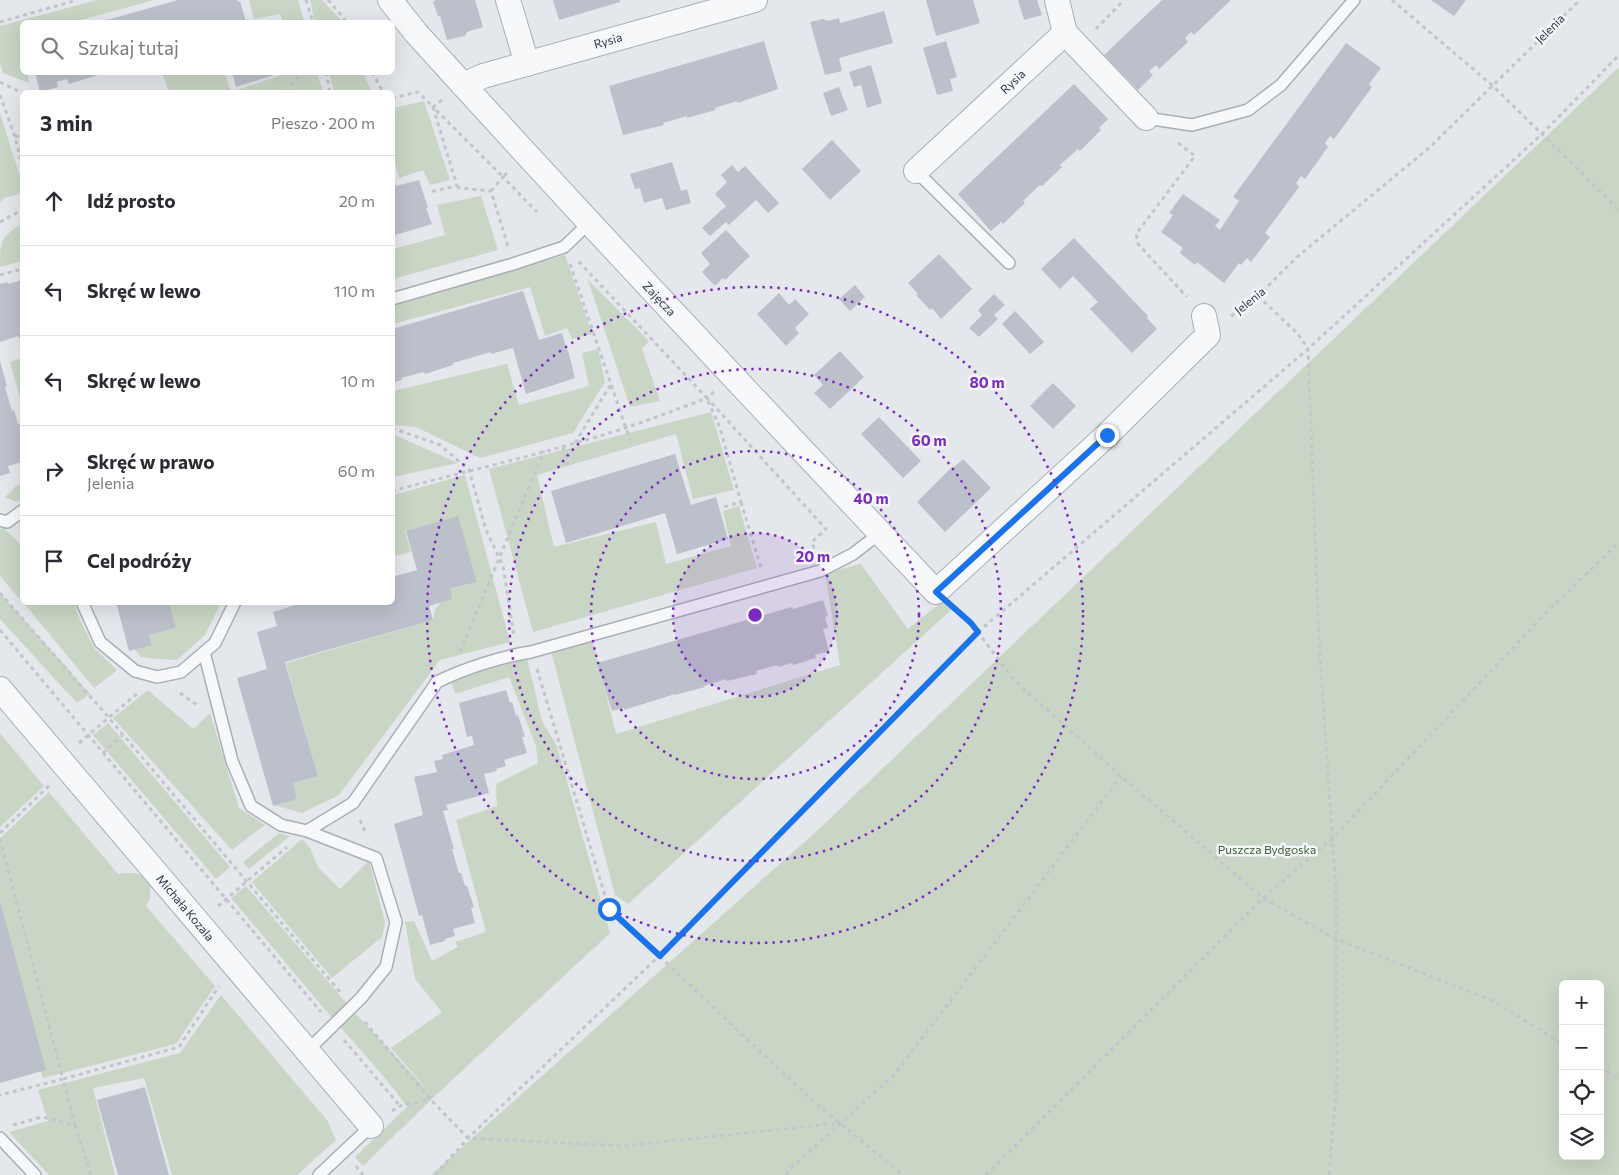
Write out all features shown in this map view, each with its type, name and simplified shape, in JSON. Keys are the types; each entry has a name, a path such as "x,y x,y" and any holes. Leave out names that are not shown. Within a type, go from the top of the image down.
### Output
{"street":[{"name":"Zajęcza","path":"390,0 416,33 589,223 936,592"},
{"path":"508,0 527,64"},
{"name":"Rysia","path":"463,85 483,76 755,0"},
{"path":"1058,0 1072,40 1146,118"},
{"name":"Rysia","path":"916,171 1072,40"},
{"path":"936,592 1107,435 1208,335 1204,316"},
{"name":"Michała Kozala","path":"0,690 370,1126"}],"lane":[{"path":"1146,118 1192,124 1248,110 1281,85 1354,0"},
{"path":"916,171 1009,263"},
{"path":"395,298 514,264 564,247 589,223"},
{"path":"0,520 7,522 20,512"},
{"path":"307,831 354,803 438,682 450,675 517,654 531,652 820,571 853,554 880,533"},
{"path":"83,605 100,642 135,671 157,677 181,672 215,643 234,605"},
{"path":"204,652 232,761 251,806 281,825 307,831 376,858 396,922 386,967 361,998 306,1050"},
{"path":"319,1175 370,1126"},
{"path":"0,1138 35,1175"}],"path":[{"path":"0,22 77,0"},
{"path":"306,0 312,20"},
{"path":"328,0 345,20"},
{"path":"1072,40 1124,0"},
{"path":"1392,0 1493,86 1619,212"},
{"name":"Jelenia","path":"1204,316 1226,320 1258,296 1297,257 1430,148 1580,0"},
{"path":"435,1175 468,1138 660,956 978,632 1308,350 1542,134 1619,55"},
{"path":"288,90 299,75"},
{"path":"327,75 330,90"},
{"path":"374,75 382,90"},
{"path":"0,82 20,92"},
{"path":"395,97 418,92 431,104 457,186"},
{"path":"0,95 15,137 20,158"},
{"path":"1146,118 1195,156 1136,234 1138,244 1204,316"},
{"path":"15,137 20,136"},
{"path":"491,190 502,177 537,212"},
{"path":"429,192 457,186 460,188 491,190"},
{"path":"491,190 514,264"},
{"path":"0,222 20,211"},
{"path":"564,247 630,440"},
{"path":"564,247 707,398 826,529 812,542 820,571"},
{"path":"0,275 20,270"},
{"path":"1258,296 1298,334 1308,350 1320,642 1336,892 1338,1081 1329,1175"},
{"path":"395,490 563,447 626,428 707,398 730,375"},
{"path":"574,443 611,384"},
{"path":"707,398 720,428 767,586"},
{"path":"395,429 440,445 470,470 486,530 503,566 517,654"},
{"path":"563,447 568,465"},
{"path":"450,675 544,451"},
{"path":"723,507 741,502"},
{"path":"986,1175 1263,898 1333,838 1543,616 1619,542"},
{"path":"936,592 971,623 1014,680 1121,776 1263,898 1336,939 1490,1000 1559,1042"},
{"path":"0,593 235,866"},
{"path":"0,630 400,1106"},
{"path":"531,652 559,738 609,909 813,1100 902,1175"},
{"path":"0,834 89,735 157,677 222,723"},
{"path":"103,752 123,735"},
{"path":"786,1175 790,1168 895,1074 1121,776"},
{"path":"198,922 307,831"},
{"path":"0,839 75,1125 91,1175"},
{"path":"0,1095 179,1047 233,964"},
{"path":"1604,1070 1619,1079"},
{"path":"370,1126 400,1106 430,1099"},
{"path":"11,1126 42,1117 75,1125"},
{"path":"468,1138 623,1146 840,1123"}],"green space":[{"path":"97,0 154,0 81,20 22,20"},
{"path":"249,0 298,0 303,20 282,20 280,14 254,19"},
{"path":"310,0 322,0 341,20 315,20"},
{"path":"20,21 20,75 28,75 29,83 3,73 0,64 0,26"},
{"name":"Puszcza Bydgoska","path":"1619,67 1619,1175 431,1175 819,829"},
{"path":"163,75 226,75 230,90 168,90"},
{"path":"281,75 318,75 322,90 237,90"},
{"path":"330,75 364,75 371,90 333,90"},
{"path":"424,101 450,180 430,185 423,170 399,178 395,163 395,108"},
{"path":"0,113 20,177 20,194 4,198 0,203"},
{"path":"481,196 498,250 395,278 395,248 445,235 437,205"},
{"path":"20,225 20,262 0,267 1,246 9,233"},
{"path":"565,255 592,334 572,339 567,328 545,336 530,287 395,323 395,300"},
{"path":"588,280 649,341 642,349 660,401 630,407"},
{"path":"598,349 605,382 573,433 480,458 416,427 395,425 395,391 507,364 519,405 589,386 582,353"},
{"path":"20,359 20,398 10,362"},
{"path":"711,412 734,490 693,499 676,434 537,475 554,547 656,522 666,564 731,546 723,511 739,506 757,568 533,632 489,469"},
{"path":"395,435 458,463 395,477"},
{"path":"465,475 510,642 440,660 339,795 302,813 274,805 297,799 293,783 318,776 286,663 433,620 435,610 449,590 477,582 457,518 405,531 411,552 395,556 395,494"},
{"path":"20,485 20,500 16,502 5,497 16,486"},
{"path":"3,527 20,544 20,600 0,576 0,529"},
{"path":"861,564 908,629 943,601 952,609 628,904 615,895 550,647 592,638 616,734 840,665 825,573"},
{"path":"0,593 90,694 77,703 0,619"},
{"path":"25,605 75,605 94,648 117,670 94,688"},
{"path":"170,605 220,605 205,635 177,660 141,657 132,646 152,645 149,635 176,628"},
{"path":"527,658 542,721 557,746 610,933 363,1166 355,1157 407,1107 395,1090 339,1025 353,1011 430,1093 391,1048 442,1012 415,979 405,922 414,921 432,961 458,947 455,942 486,932 456,820 497,806 496,784 538,763 536,746 509,677 455,694 451,680"},
{"path":"148,690 193,729 210,713 239,808 265,825 232,850 113,718"},
{"path":"108,723 230,867 216,879 93,735"},
{"path":"0,733 44,786 0,827"},
{"path":"49,792 118,874 136,874 143,876 150,882 150,899 146,906 215,986 176,1044 43,1078 0,936 0,838"},
{"path":"279,833 290,836 249,869 243,862"},
{"path":"302,839 310,848 318,867 340,889 369,861 385,922 382,938 332,978 252,882"},
{"path":"246,886 348,1005 333,1019 231,898"},
{"path":"221,995 327,1120 336,1140 297,1175 172,1175 144,1078 93,1088 115,1175 49,1175 9,1132 48,1121 38,1090 180,1053"}],"building":[{"path":"178,0 237,0 238,2 240,1 245,20 107,20"},
{"path":"436,0 475,0 483,27 467,32 465,36 447,40 440,16 438,16 433,2"},
{"path":"553,0 620,0 620,2 559,20"},
{"path":"926,0 973,0 980,23 936,36"},
{"path":"1018,0 1037,0 1042,15 1024,20"},
{"path":"1162,0 1231,0 1194,35 1191,32 1185,38 1188,42 1159,69 1156,65 1149,71 1153,75 1138,90 1104,55"},
{"path":"1431,0 1466,0 1454,16"},
{"path":"884,11 893,43 839,58 842,71 825,75 810,22 839,18 840,23"},
{"path":"764,41 778,89 737,103 737,101 715,108 716,110 687,118 687,116 663,123 664,125 623,135 609,86"},
{"path":"946,41 957,77 950,79 953,91 937,95 923,48"},
{"path":"1346,43 1381,68 1369,84 1372,87 1334,139 1330,136 1325,143 1328,147 1305,179 1301,176 1296,183 1299,187 1265,233 1270,237 1251,262 1247,258 1241,265 1239,263 1224,283 1197,262 1195,265 1180,253 1183,248 1161,232 1173,215 1169,213 1183,194 1220,220 1215,226 1220,230 1239,201 1233,197"},
{"path":"871,65 882,103 867,108 861,85 854,87 849,72"},
{"path":"36,75 98,75 69,84 67,79 57,82 58,87 40,90"},
{"path":"233,75 275,75 236,87"},
{"path":"1074,84 1108,119 1099,128 1101,130 1080,151 1078,149 1060,165 1062,167 1023,201 1025,203 1003,224 1001,222 991,231 958,194"},
{"path":"839,87 848,110 831,116 823,93"},
{"path":"832,140 861,171 830,200 802,169"},
{"path":"672,162 681,191 687,189 691,203 666,210 662,198 644,203 640,188 635,189 630,174"},
{"path":"732,165 738,172 745,166 779,203 768,213 756,200 729,225 726,222 710,236 702,228 726,206 715,194 727,182 721,175"},
{"path":"419,180 432,224 395,235 395,184 396,186"},
{"path":"726,230 750,256 725,280 723,278 715,286 702,272 710,264 701,253"},
{"path":"1074,238 1148,316 1147,318 1157,329 1132,353 1090,309 1098,302 1073,276 1060,289 1041,269"},
{"path":"939,254 972,289 941,319 932,308 930,310 916,295 918,294 908,283"},
{"path":"20,281 20,338 18,336 0,342 0,284 8,282 8,284"},
{"path":"855,285 865,297 850,311 839,299"},
{"path":"523,291 539,340 562,333 575,378 526,394 513,348 453,363 453,365 425,374 424,372 401,378 402,380 395,382 395,328"},
{"path":"779,293 789,305 795,299 809,314 795,328 799,333 786,346 757,314"},
{"path":"994,294 1005,305 994,315 998,319 979,337 969,328 982,315 978,310"},
{"path":"1015,311 1044,342 1030,354 1002,324"},
{"path":"840,351 864,377 830,409 814,393 823,385 814,375"},
{"path":"0,361 12,411 14,410 18,424 20,423 20,463 8,466 10,473 0,476"},
{"path":"1053,383 1076,406 1053,429 1030,406"},
{"path":"879,417 921,461 903,478 861,434"},
{"path":"675,454 691,505 716,497 728,539 677,554 665,513 566,543 551,491"},
{"path":"963,459 991,488 945,532 917,502 952,467"},
{"path":"458,516 477,582 450,589 452,599 429,606 433,620 285,662 318,776 293,783 297,799 273,806 237,678 267,669 257,632 277,626 273,612 295,605 395,605 395,576 417,570 406,531"},
{"path":"823,600 828,616 825,617 828,628 823,629 829,651 815,655 816,658 793,665 792,663 778,667 777,665 756,671 757,674 727,681 726,679 705,687 624,710 624,708 612,711 597,663 792,607 793,609"},
{"path":"117,605 170,605 176,628 149,635 152,645 129,651"},
{"path":"506,690 516,716 518,715 525,737 522,737 527,753 504,760 506,766 496,769 497,771 484,774 489,793 446,805 448,810 443,811 454,849 452,849 459,873 461,873 465,886 467,886 474,907 471,908 475,923 453,929 455,936 430,945 422,915 419,916 394,824 423,815 414,777 437,772 434,761 443,759 442,755 474,745 472,736 467,737 459,703"},
{"path":"0,901 46,1070 0,1083"},
{"path":"145,1087 169,1175 118,1175 97,1100"}],"route":[{"path":"609,909 660,956 978,632 971,623 936,592 1107,435"}]}
